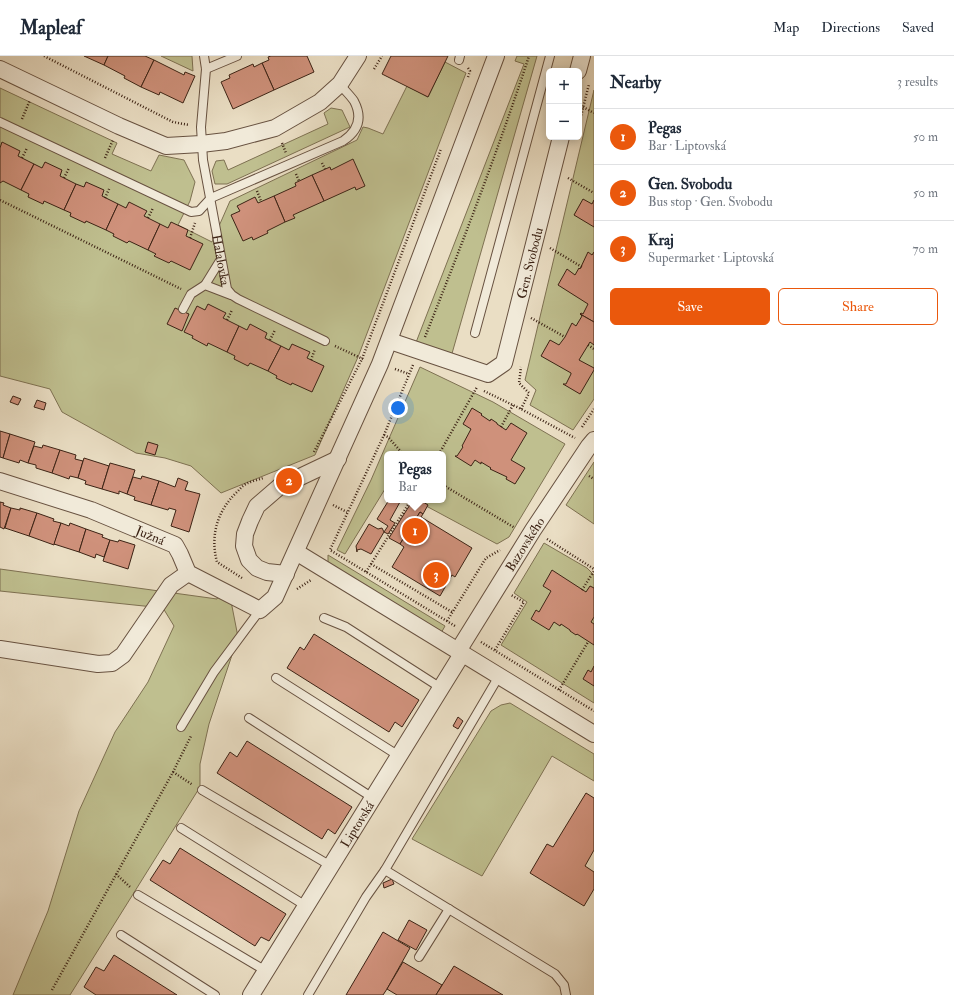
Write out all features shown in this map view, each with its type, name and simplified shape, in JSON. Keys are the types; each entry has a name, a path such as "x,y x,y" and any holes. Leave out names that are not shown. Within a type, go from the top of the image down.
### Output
{"street":[{"path":"0,68 119,126 166,146 226,141 275,128 320,102 340,84 358,56"},
{"path":"0,649 98,664 112,663 123,655 171,585 188,572 260,610 275,597 390,341 496,56"},
{"path":"579,68 582,56"},
{"name":"Gen. Svobodu","path":"390,341 488,374 504,363 560,140"},
{"name":"Bazovského","path":"460,652 469,634 586,442"},
{"path":"286,574 267,572 257,568 249,560 244,546 245,534 250,521 257,506 279,487 338,459"},
{"name":"Južná","path":"0,481 91,510 175,545 188,572"},
{"path":"296,552 594,734"},
{"name":"Liptovská","path":"251,995 441,688 460,652"}],"lane":[{"name":"Halalovka","path":"204,56 206,69 201,144 227,289 232,295 243,302 325,341"},
{"path":"206,69 237,56"},
{"path":"475,333 550,56"},
{"path":"0,122 191,212 199,211 210,198 343,141 351,136 361,118 354,101 340,84"},
{"path":"183,309 190,294 205,285 221,259"},
{"path":"205,285 232,295"},
{"path":"181,728 214,672 260,610"},
{"path":"324,618 346,627 441,688"},
{"path":"308,995 500,676"},
{"path":"276,678 399,756"},
{"path":"249,718 373,798"},
{"path":"202,790 331,866"},
{"path":"181,828 306,906"},
{"path":"384,870 555,974 564,985 566,995"},
{"path":"138,895 266,971"},
{"path":"419,957 449,909"},
{"path":"121,935 215,995"}],"path":[{"path":"44,56 173,122 201,127"},
{"path":"374,69 382,56"},
{"path":"460,58 470,71 466,84"},
{"path":"582,111 589,84"},
{"path":"17,129 37,86"},
{"path":"583,107 594,113"},
{"path":"100,169 119,126"},
{"path":"314,453 362,358 444,143"},
{"path":"566,177 594,193"},
{"path":"0,200 190,294"},
{"path":"550,248 582,267"},
{"path":"533,318 565,337"},
{"path":"588,345 594,349"},
{"path":"338,347 346,351"},
{"path":"523,361 519,383 529,393 521,409 586,442"},
{"path":"441,451 477,387"},
{"path":"501,427 513,405"},
{"path":"384,435 388,437 400,451"},
{"path":"244,580 217,562 214,549 214,536 227,501 245,485 266,477"},
{"path":"446,487 531,533 594,570 582,590"},
{"path":"357,589 409,503"},
{"path":"447,621 486,558"},
{"path":"371,564 452,612"},
{"path":"294,591 311,580 319,566"},
{"path":"469,634 594,711"},
{"path":"559,690 588,642"},
{"path":"52,990 173,772 194,731"},
{"path":"173,772 202,790"},
{"path":"116,874 138,895"}],"green space":[{"path":"161,56 192,56 193,71"},
{"path":"517,56 537,56 451,357 415,345 524,64 515,61"},
{"path":"445,62 466,73 358,357 315,455 221,493 191,466 165,458 136,453 62,412 50,389 0,376 0,88 117,143 112,154 151,171 159,155 184,160 195,182 190,201 178,225 212,242 230,201 357,140 363,127 383,134 407,86 428,97"},
{"path":"594,90 594,399 573,430 530,405 536,390 525,380"},
{"path":"331,108 342,110 350,127 227,184 215,184 212,171 216,161 224,160 228,170 328,124 324,113"},
{"path":"420,367 493,402 565,444 509,537 497,544 421,503 446,503 446,451 384,451 384,491 345,554 337,550 371,480"},
{"path":"594,462 594,524 566,505"},
{"path":"544,543 587,568 594,575 594,703 501,645 527,602 514,593"},
{"path":"328,555 445,626 440,635 328,563"},
{"path":"0,569 217,599 221,591 229,591 238,637 209,724 200,764 200,787 70,995 13,995 48,911 79,811 115,732 148,682 174,626 163,608 0,591"},
{"path":"510,703 594,754 594,781 552,756 482,876 412,839 491,711 501,705"}],"building":[{"path":"84,56 108,56 104,65"},
{"path":"108,56 145,56 154,60 141,87 124,78 125,76 104,65"},
{"path":"307,56 314,72 274,90 262,63 269,60 268,57"},
{"path":"391,56 448,56 428,97 382,74"},
{"path":"154,60 184,75 185,72 195,76 183,103 160,92 159,95 141,87"},
{"path":"262,63 274,90 233,109 221,82 230,78 229,75 253,64 254,67"},
{"path":"2,142 20,151 18,156 34,164 21,190 3,181 0,183 0,148"},
{"path":"353,159 365,186 356,190 355,187 324,201 312,175 330,167 331,170"},
{"path":"45,162 62,170 60,176 76,184 64,210 44,201 43,204 28,197 29,194 21,190 34,164 42,168"},
{"path":"312,175 324,201 293,215 295,218 285,222 274,196 296,186 295,183"},
{"path":"86,182 104,190 102,196 118,204 106,230 70,216 71,213 64,210 76,184 84,187"},
{"path":"274,196 285,222 267,231 268,233 253,240 252,237 243,241 231,215 240,211 237,206 255,197 258,203"},
{"path":"583,199 592,204 594,200 594,227 574,215"},
{"path":"129,202 147,211 144,216 160,224 148,250 129,241 127,243 113,236 114,234 106,230 118,204 126,208"},
{"path":"171,222 188,230 186,236 203,244 190,270 171,261 169,263 154,256 156,254 148,250 160,224 168,228"},
{"path":"588,252 592,255 594,252 594,322 580,314 583,314 588,304 558,285 567,269 575,275 579,268 580,269"},
{"path":"208,304 226,313 223,318 239,326 227,352 208,343 207,346 192,338 193,336 184,332 197,306 205,310"},
{"path":"175,308 189,314 182,331 167,324"},
{"path":"580,314 594,322 594,345 590,342 579,360 594,368 594,370 580,394 563,384 566,384 571,373 541,356 550,340 559,345 572,323 576,326 582,316"},
{"path":"250,324 267,333 265,338 281,346 268,371 250,363 248,366 234,359 235,356 227,352 239,326 247,330"},
{"path":"292,344 310,352 307,358 324,366 312,392 276,378 277,376 268,371 281,346 289,350"},
{"path":"13,396 21,399 18,405 10,402"},
{"path":"37,400 46,403 44,410 34,407"},
{"path":"472,408 506,430 511,423 527,433 511,460 525,468 515,484 506,479 507,477 490,469 491,468 481,462 481,464 475,460 471,466 455,456 457,456 463,447 462,446 471,429 463,424"},
{"path":"0,431 10,434 3,458 0,457"},
{"path":"10,434 35,442 28,463 20,460 19,463 3,458"},
{"path":"148,442 158,445 155,455 145,452"},
{"path":"43,445 60,450 52,473 36,468 36,465 28,463 34,446 42,448"},
{"path":"60,450 76,455 75,459 83,461 78,478 70,476 69,479 52,473"},
{"path":"84,458 109,466 102,489 85,484 86,481 78,478"},
{"path":"110,463 135,470 127,494 119,491 119,494 102,489"},
{"path":"142,476 159,481 151,505 134,500 135,497 127,494 133,477 141,479"},
{"path":"178,478 188,482 185,490 200,494 189,532 171,526 176,510 169,508 168,510 151,505 159,481 175,487"},
{"path":"0,502 11,508 4,529 0,527"},
{"path":"387,503 399,503 390,520 395,523 388,534 384,532 388,526 377,519"},
{"path":"411,503 425,503 428,505 423,514 420,512 400,544 389,538"},
{"path":"11,508 20,510 20,508 37,513 29,536 5,528"},
{"path":"420,512 423,514 421,517 472,548 455,577 452,575 440,596 392,567 404,547 400,544"},
{"path":"37,513 54,519 53,521 61,523 54,545 29,536"},
{"path":"61,523 69,526 70,523 86,529 79,552 54,544"},
{"path":"369,524 378,529 382,528 384,532 371,554 361,549 357,550 357,552 356,546"},
{"path":"86,529 103,535 102,537 110,540 104,557 96,554 95,558 79,552"},
{"path":"110,540 118,542 119,540 135,545 128,569 103,561"},
{"path":"552,570 586,592 590,586 594,588 594,617 591,622 594,624 594,645 577,634 576,635 561,624 560,626 554,622 549,630 531,619 536,610 539,612 551,591 543,586"},
{"path":"314,634 419,700 402,727 395,722 389,732 287,668 300,647 304,650"},
{"path":"594,666 594,686 583,679 588,670 591,672"},
{"path":"458,717 463,721 458,729 453,726"},
{"path":"247,741 352,807 335,834 328,829 322,839 217,773 230,752 237,757"},
{"path":"586,793 594,798 594,850 585,866 594,872 594,889 584,906 530,873 547,844 553,847"},
{"path":"180,848 286,914 269,941 261,937 255,946 150,880 163,860 170,864"},
{"path":"392,879 394,884 384,888 383,883"},
{"path":"409,920 427,930 416,950 398,940"},
{"path":"383,932 410,948 387,989 383,995 346,995"},
{"path":"114,955 177,995 96,995 84,987 96,967 104,971"},
{"path":"403,962 442,985 436,995 397,995 387,989"},
{"path":"454,966 503,995 436,995"}],"place":[{"name":"Gen. Svobodu","path":"289,481"},
{"name":"Pegas","path":"415,531"},
{"name":"Kraj","path":"436,575"}]}
